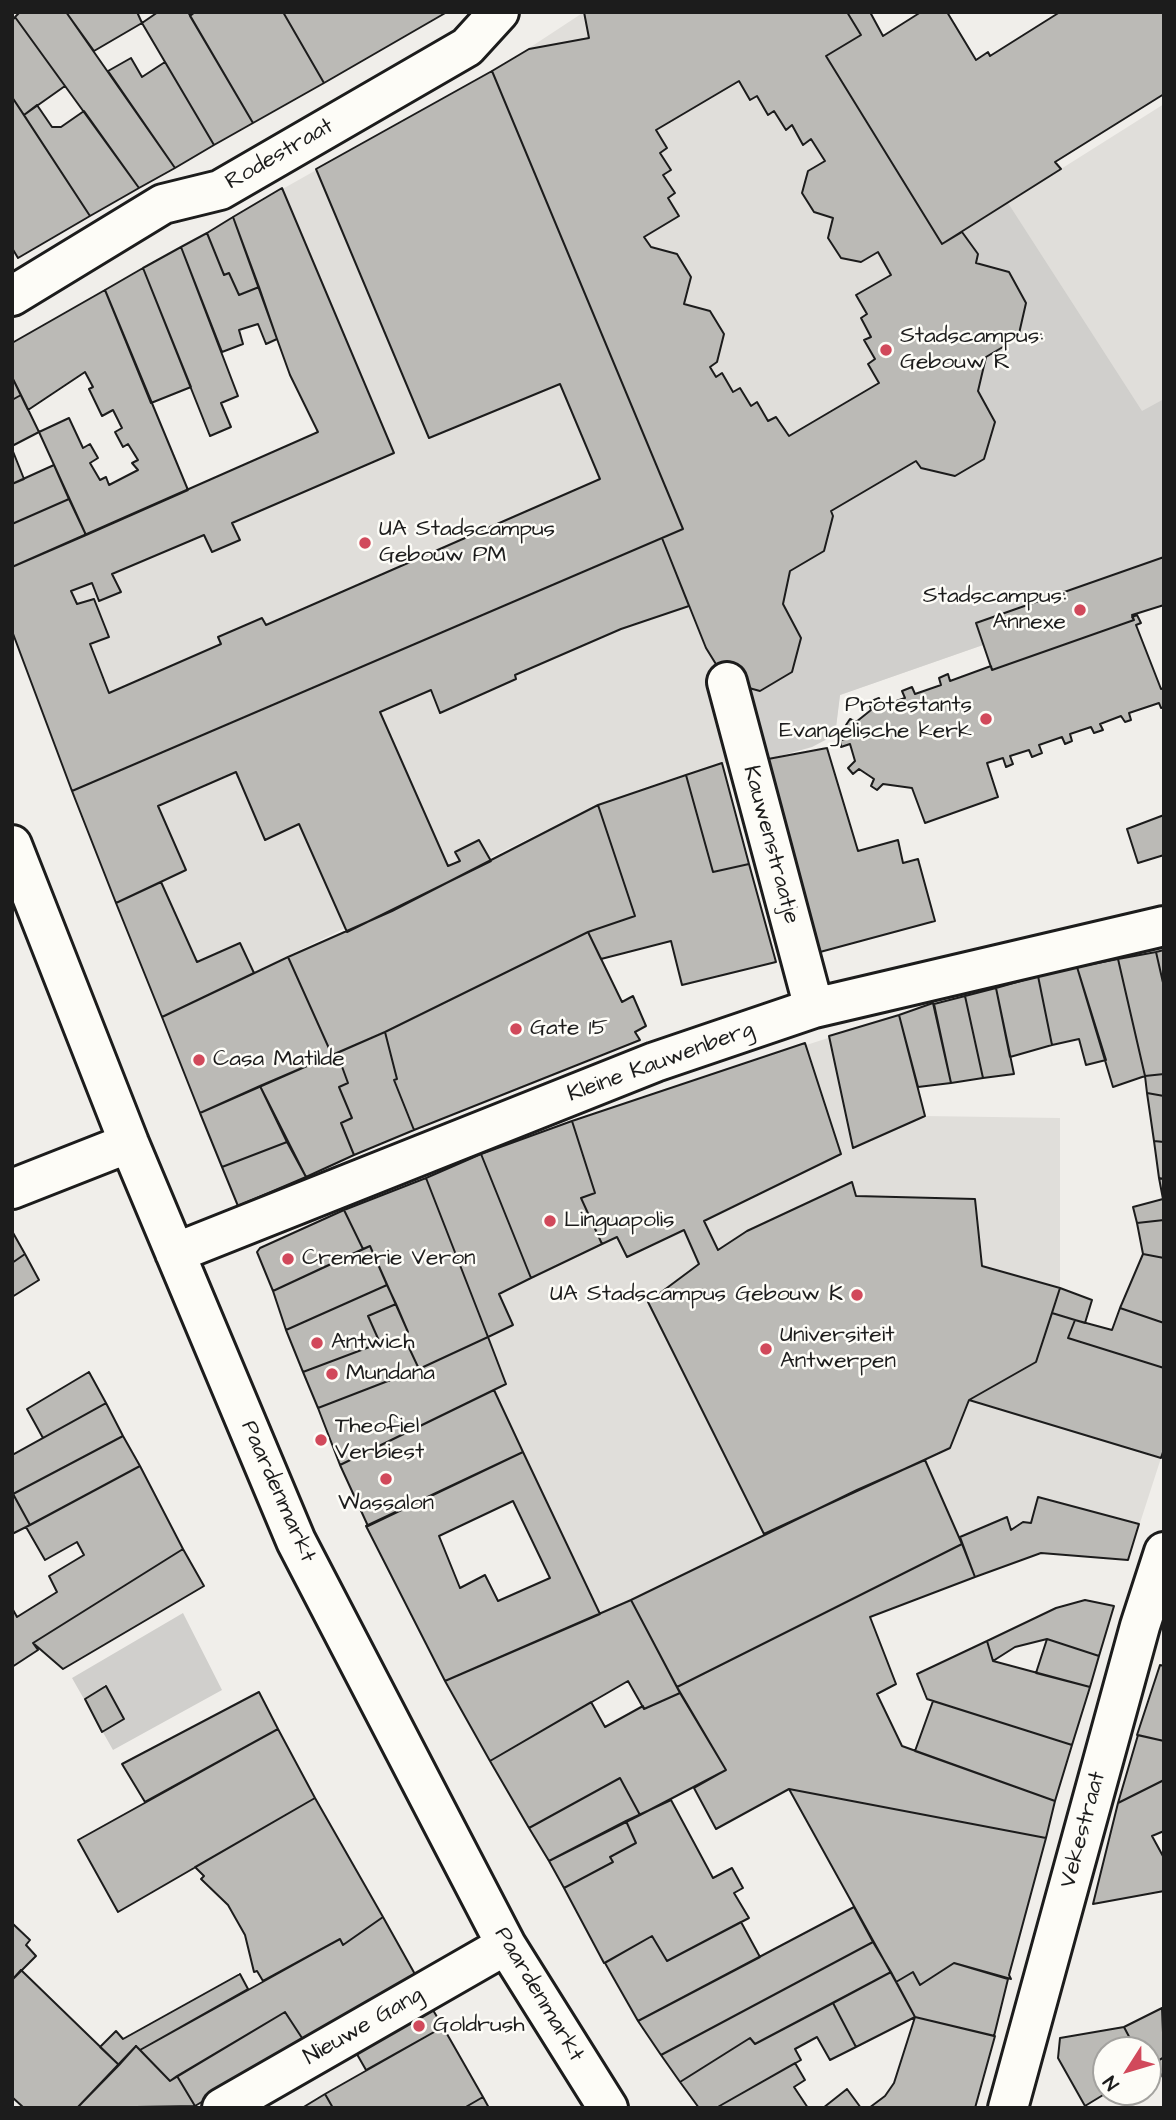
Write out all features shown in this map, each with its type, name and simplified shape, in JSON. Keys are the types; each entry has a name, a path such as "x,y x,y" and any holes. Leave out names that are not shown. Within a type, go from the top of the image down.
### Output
{"street":[{"name":"Rodestraat","path":"12,296 163,204 220,190 467,47 499,12"},
{"name":"Kauwenstraatje","path":"727,682 814,1008"},
{"name":"Paardenmarkt","path":"12,845 129,1143 296,1541 506,1945 608,2108"},
{"name":"Kleine Kauwenberg","path":"175,1253 655,1062 814,1008 1164,926"},
{"path":"12,1189 129,1143"},
{"name":"Vekestraat","path":"1008,2108 1152,1624 1164,1552"},
{"name":"Nieuwe Gang","path":"222,2108 506,1945"}],"shaded area":[{"path":"584,12 847,12 942,244 1164,104 1164,605 992,670 983,645 840,695 835,735 748,765 722,763 598,805 162,1017 12,630 12,567 318,432 233,217 511,60"},
{"path":"1008,203 1142,411 1164,399 1164,557 976,623 983,645 840,695 835,735 812,747 748,765 727,682 760,691 792,672 801,638 783,604 790,571 824,551 833,516 831,511 916,461 921,468 955,476 984,459 995,422 978,391 986,357 1018,338 1026,303 1009,272 976,263 978,254 962,232"},
{"name":"Universiteit Antwerpen","path":"899,1015 925,1116 1060,1118 1060,1288 1036,1362 1161,1458 1128,1560 1041,1553 975,1577 961,1544 677,1687 631,1600 600,1614 494,1390 506,1384 488,1337 513,1325 499,1294 531,1278 481,1154 572,1121"},
{"path":"183,1613 222,1690 113,1750 72,1678"}],"building":[{"path":"20,12 66,12 175,168 139,188 15,17"},
{"path":"66,12 137,12 142,23 94,51"},
{"path":"158,12 188,12 253,123 214,145 142,23"},
{"path":"195,12 283,12 324,83 253,123 190,16"},
{"path":"283,12 447,12 324,83"},
{"path":"584,12 847,12 861,35 826,56 942,244 962,232 978,254 976,263 1009,272 1026,303 1018,338 986,357 978,391 995,422 984,459 955,476 921,468 916,461 831,511 833,516 824,551 790,571 783,604 801,638 792,672 760,691 727,682 706,648 662,538 683,529 492,71 529,49 589,38","holes":["739,81 750,100 757,96 768,115 774,111 786,130 792,125 803,145 811,139 825,161 808,171 802,193 814,212 833,218 828,238 841,258 861,262 878,252 891,275 856,295 867,314 861,318 871,337 864,340 875,359 868,364 879,383 789,436 776,417 768,421 757,402 751,406 740,388 733,392 722,373 716,377 710,367 717,362 724,334 710,311 684,304 691,277 677,254 651,247 644,237 679,216 668,198 675,193 663,175 671,170 660,153 667,148 656,130"]},
{"path":"847,12 870,12 883,36 921,12 947,12 976,60 988,52 990,56 1060,12 1164,12 1164,94 1055,162 1061,169 942,244 826,56 861,35"},
{"path":"15,17 65,86 24,115 12,97 12,21"},
{"path":"131,58 142,77 165,62 214,145 175,168 108,71"},
{"path":"492,71 683,529 72,791 12,631 12,567 318,432 290,375 233,217 282,188 394,453 232,523 240,540 212,552 204,535 112,574 121,592 99,601 92,583 71,591 77,604 94,599 109,637 90,644 109,693 221,644 218,637 262,618 266,625 600,479 560,384 429,438 316,169"},
{"path":"12,97 90,216 18,258 12,248"},
{"path":"37,105 52,127 61,127 84,111 139,188 90,216 24,115"},
{"path":"233,217 259,287 239,295 229,273 224,275 207,233"},
{"path":"207,233 224,275 229,273 239,295 259,287 277,339 266,344 258,324 239,330 243,344 222,352 181,247"},
{"path":"181,247 238,396 221,403 231,427 210,436 143,268"},
{"path":"143,268 191,387 151,403 105,290"},
{"path":"105,290 188,490 86,535 39,432 69,418 83,448 90,444 98,458 90,463 100,480 106,477 109,485 138,470 132,463 138,460 128,444 123,447 115,432 122,428 113,410 102,416 89,389 93,387 85,372 28,410 12,377 12,343"},
{"path":"12,377 21,395 12,400"},
{"path":"21,395 39,432 12,446 12,400"},
{"path":"12,449 24,479 12,484"},
{"path":"54,465 69,499 12,524 12,484"},
{"path":"69,499 86,535 12,567 12,524"},
{"path":"662,538 689,606 621,629 515,675 516,679 440,713 431,690 380,712 448,866 460,861 455,852 479,840 491,861 347,932 299,824 265,840 236,772 158,806 186,870 116,903 72,791"},
{"name":"Stadscampus: Annexe","path":"1164,557 1164,605 1132,615 1134,620 992,670 976,623"},
{"name":"Protestants Evangelische kerk","path":"1137,615 1141,623 1136,625 1161,689 1164,688 1164,707 1161,708 1159,703 1129,713 1131,720 1125,722 1121,716 1100,724 1103,730 1094,733 1091,727 1070,734 1072,741 1065,744 1062,737 1039,745 1042,753 1032,757 1029,750 1010,756 1013,764 1006,767 1003,758 987,763 998,797 925,823 912,788 883,784 877,790 871,786 874,779 859,769 853,774 848,768 855,761 850,744 841,747 841,740 850,738 851,731 846,725 850,719 856,722 871,710 869,702 879,698 882,706 905,698 902,691 912,687 915,694 941,685 939,678 948,674 950,681 991,666 992,670 1134,620 1132,617"},
{"path":"827,748 858,851 898,840 903,863 918,859 935,921 820,952 768,759"},
{"path":"722,763 749,864 713,872 686,775"},
{"path":"686,775 713,872 749,864 776,962 682,985 671,941 601,959 588,932 635,916 598,805"},
{"path":"598,805 635,916 588,932 385,1032 332,1055 288,957 392,911"},
{"path":"1164,815 1164,855 1138,863 1127,829"},
{"path":"161,882 197,962 240,943 254,973 162,1017 116,903"},
{"name":"Gate 15","path":"588,932 622,1002 633,996 646,1026 635,1032 640,1040 414,1130 394,1080 397,1079 385,1032"},
{"path":"1164,950 1164,987 1156,952"},
{"path":"1156,952 1164,987 1164,1074 1145,1076 1118,959"},
{"path":"288,957 332,1055 200,1113 162,1017"},
{"path":"1118,959 1145,1076 1113,1087 1077,967"},
{"path":"1077,967 1106,1060 1086,1065 1079,1039 1052,1045 1038,976"},
{"path":"1038,976 1052,1045 1010,1057 996,988"},
{"path":"996,988 1014,1074 983,1078 965,996"},
{"path":"965,996 983,1078 951,1083 934,1004"},
{"path":"933,1003 951,1083 918,1087 899,1015"},
{"path":"899,1015 925,1116 853,1148 829,1036"},
{"path":"385,1032 397,1079 394,1080 414,1130 354,1155 341,1123 352,1118 339,1087 348,1083 337,1053"},
{"name":"UA Stadscampus Gebouw K","path":"805,1043 841,1154 704,1221 718,1250 747,1231 852,1182 856,1196 975,1199 982,1266 1060,1288 1036,1362 969,1400 950,1448 764,1534 648,1302 699,1264 684,1230 627,1257 617,1237 602,1244 581,1198 595,1193 572,1121"},
{"path":"337,1053 348,1083 339,1087 352,1118 341,1123 354,1155 306,1177 260,1086"},
{"path":"1164,1074 1164,1096 1147,1093 1145,1076"},
{"path":"260,1086 287,1142 222,1167 200,1113"},
{"path":"1147,1093 1164,1096 1164,1142 1154,1141"},
{"name":"Linguapolis","path":"572,1121 595,1193 581,1198 602,1244 531,1278 481,1154"},
{"path":"1154,1141 1164,1142 1164,1179 1159,1178"},
{"path":"287,1142 306,1177 238,1206 222,1167"},
{"path":"481,1154 531,1278 499,1294 513,1325 488,1337 426,1178"},
{"path":"426,1178 488,1337 419,1369 403,1335 408,1332 370,1246 363,1249 344,1210"},
{"path":"1159,1178 1164,1179 1164,1220 1137,1223 1133,1207 1163,1199"},
{"path":"344,1210 363,1249 273,1291 257,1252 260,1248"},
{"path":"1164,1220 1164,1258 1143,1254 1137,1223"},
{"path":"12,1231 25,1254 12,1263"},
{"path":"370,1246 387,1285 286,1330 273,1291"},
{"path":"25,1254 39,1280 12,1297 12,1263"},
{"path":"1143,1254 1164,1258 1164,1323 1120,1308"},
{"path":"387,1285 396,1304 368,1316 380,1343 303,1372 286,1330"},
{"path":"1060,1288 1092,1300 1085,1323 1052,1313"},
{"path":"396,1304 408,1332 403,1335 419,1369 318,1408 303,1372 380,1343 368,1316"},
{"path":"1120,1308 1164,1323 1164,1368 1068,1338 1075,1320 1112,1330"},
{"path":"1052,1313 1075,1320 1068,1338 1164,1368 1164,1449 1161,1458 969,1400 1036,1362"},
{"path":"488,1337 506,1384 340,1465 318,1408 419,1369"},
{"path":"89,1372 106,1403 43,1438 27,1409"},
{"path":"494,1390 523,1452 368,1526 340,1465"},
{"path":"106,1403 123,1436 13,1494 12,1455"},
{"path":"123,1436 140,1466 30,1525 13,1494"},
{"path":"523,1452 600,1614 445,1681 366,1526","holes":["513,1501 550,1578 498,1601 485,1575 460,1588 439,1536"]},
{"path":"925,1460 962,1544 677,1687 631,1600 857,1490"},
{"path":"140,1466 183,1549 33,1643 38,1650 12,1667 12,1608 17,1617 57,1592 49,1576 84,1555 77,1542 45,1560 26,1527"},
{"path":"12,1492 30,1525 12,1534"},
{"path":"1038,1497 1139,1524 1128,1560 1041,1553 975,1577 960,1537 1007,1517 1011,1530 1023,1522 1031,1523"},
{"path":"962,1544 975,1577 870,1617 896,1684 877,1694 902,1746 1055,1801 1046,1838 789,1789 716,1829 694,1788 726,1770 677,1687"},
{"path":"183,1549 204,1586 63,1669 33,1643"},
{"path":"631,1600 680,1693 644,1709 628,1681 490,1761 445,1681"},
{"path":"1085,1600 1114,1606 1099,1656 1047,1639 1015,1647 993,1661 987,1641 1056,1608"},
{"path":"1047,1639 1099,1656 1090,1687 1036,1673"},
{"path":"987,1641 993,1661 1090,1687 1072,1745 927,1699 917,1674"},
{"path":"1160,1665 1164,1666 1164,1741 1137,1735"},
{"path":"106,1686 124,1719 102,1732 85,1699"},
{"path":"259,1692 278,1729 145,1802 122,1764"},
{"path":"680,1693 726,1770 640,1815 620,1778 529,1828 490,1761 591,1702 605,1727 643,1706 644,1709"},
{"path":"933,1701 1072,1745 1055,1801 915,1751"},
{"path":"278,1729 315,1798 118,1912 78,1840"},
{"path":"1138,1735 1164,1741 1164,1780 1118,1803"},
{"path":"620,1778 640,1815 549,1861 529,1828"},
{"path":"1164,1780 1164,1831 1152,1836 1164,1858 1164,1891 1093,1904 1118,1803"},
{"path":"789,1789 1046,1838 1009,1975 1011,1979 954,1963 920,1985 913,1972 896,1982"},
{"path":"315,1798 383,1917 343,1945 340,1939 263,1981 257,1971 254,1972 245,1935 228,1905 201,1879 204,1876 195,1867"},
{"path":"671,1800 713,1878 732,1868 743,1888 734,1893 749,1918 667,1961 652,1936 604,1963 564,1888 613,1862 610,1857 636,1843 626,1821"},
{"path":"626,1821 636,1843 610,1857 613,1862 564,1888 549,1861"},
{"path":"854,1907 873,1942 661,2055 638,2021"},
{"path":"383,1917 416,1976 304,2041 285,2012 170,2081 140,2050 340,1939 343,1945"},
{"path":"741,1922 760,1957 638,2021 605,1963 652,1936 667,1961"},
{"path":"12,1923 30,1940 26,1945 36,1956 12,1980"},
{"path":"873,1942 891,1972 755,2044 750,2038 680,2082 661,2055"},
{"path":"954,1963 1008,1979 994,2036 915,2017 896,1982 913,1972 920,1985"},
{"path":"21,1970 119,2065 77,2108 24,2108 12,2097 12,1980"},
{"path":"891,1972 915,2017 856,2047 833,2003"},
{"path":"240,1974 248,1989 140,2050 136,2046 119,2065 100,2047 116,2031 123,2039"},
{"path":"833,2003 856,2047 830,2060 817,2037 795,2049 801,2060 716,2108 699,2108 680,2082 750,2038 755,2044"},
{"path":"430,2005 443,2027 366,2070 354,2049"},
{"path":"1162,2008 1164,2057 1162,2058 1162,2036 1129,2036 1124,2027"},
{"path":"285,2012 304,2041 195,2106 177,2076"},
{"path":"915,2017 995,2036 975,2108 869,2108 885,2096 894,2083"},
{"path":"443,2027 483,2097 464,2108 333,2108 325,2094"},
{"path":"1124,2027 1129,2036 1092,2036 1092,2102 1085,2106 1058,2058 1060,2038"},
{"path":"136,2046 170,2081 177,2076 195,2106 77,2108"},
{"path":"1164,2057 1164,2079 1162,2076"},
{"path":"795,2063 805,2080 794,2087 808,2108 716,2108"},
{"path":"847,2089 861,2108 823,2108"},
{"path":"325,2094 333,2108 302,2108"},
{"path":"483,2097 489,2108 464,2108"}],"place":[{"name":"Stadscampus: Gebouw R","path":"886,350"},
{"name":"UA Stadscampus Gebouw PM","path":"365,543"},
{"name":"Stadscampus: Annexe","path":"1080,610"},
{"name":"Protestants Evangelische kerk","path":"986,719"},
{"name":"Gate 15","path":"516,1029"},
{"name":"Casa Matilde","path":"199,1060"},
{"name":"Linguapolis","path":"550,1221"},
{"name":"Cremerie Veron","path":"288,1259"},
{"name":"UA Stadscampus Gebouw K","path":"857,1295"},
{"name":"Antwich","path":"317,1343"},
{"name":"Universiteit Antwerpen","path":"766,1349"},
{"name":"Mundana","path":"332,1374"},
{"name":"Theofiel Verbiest","path":"321,1440"},
{"name":"Wassalon","path":"386,1479"},
{"name":"Goldrush","path":"419,2026"}]}
